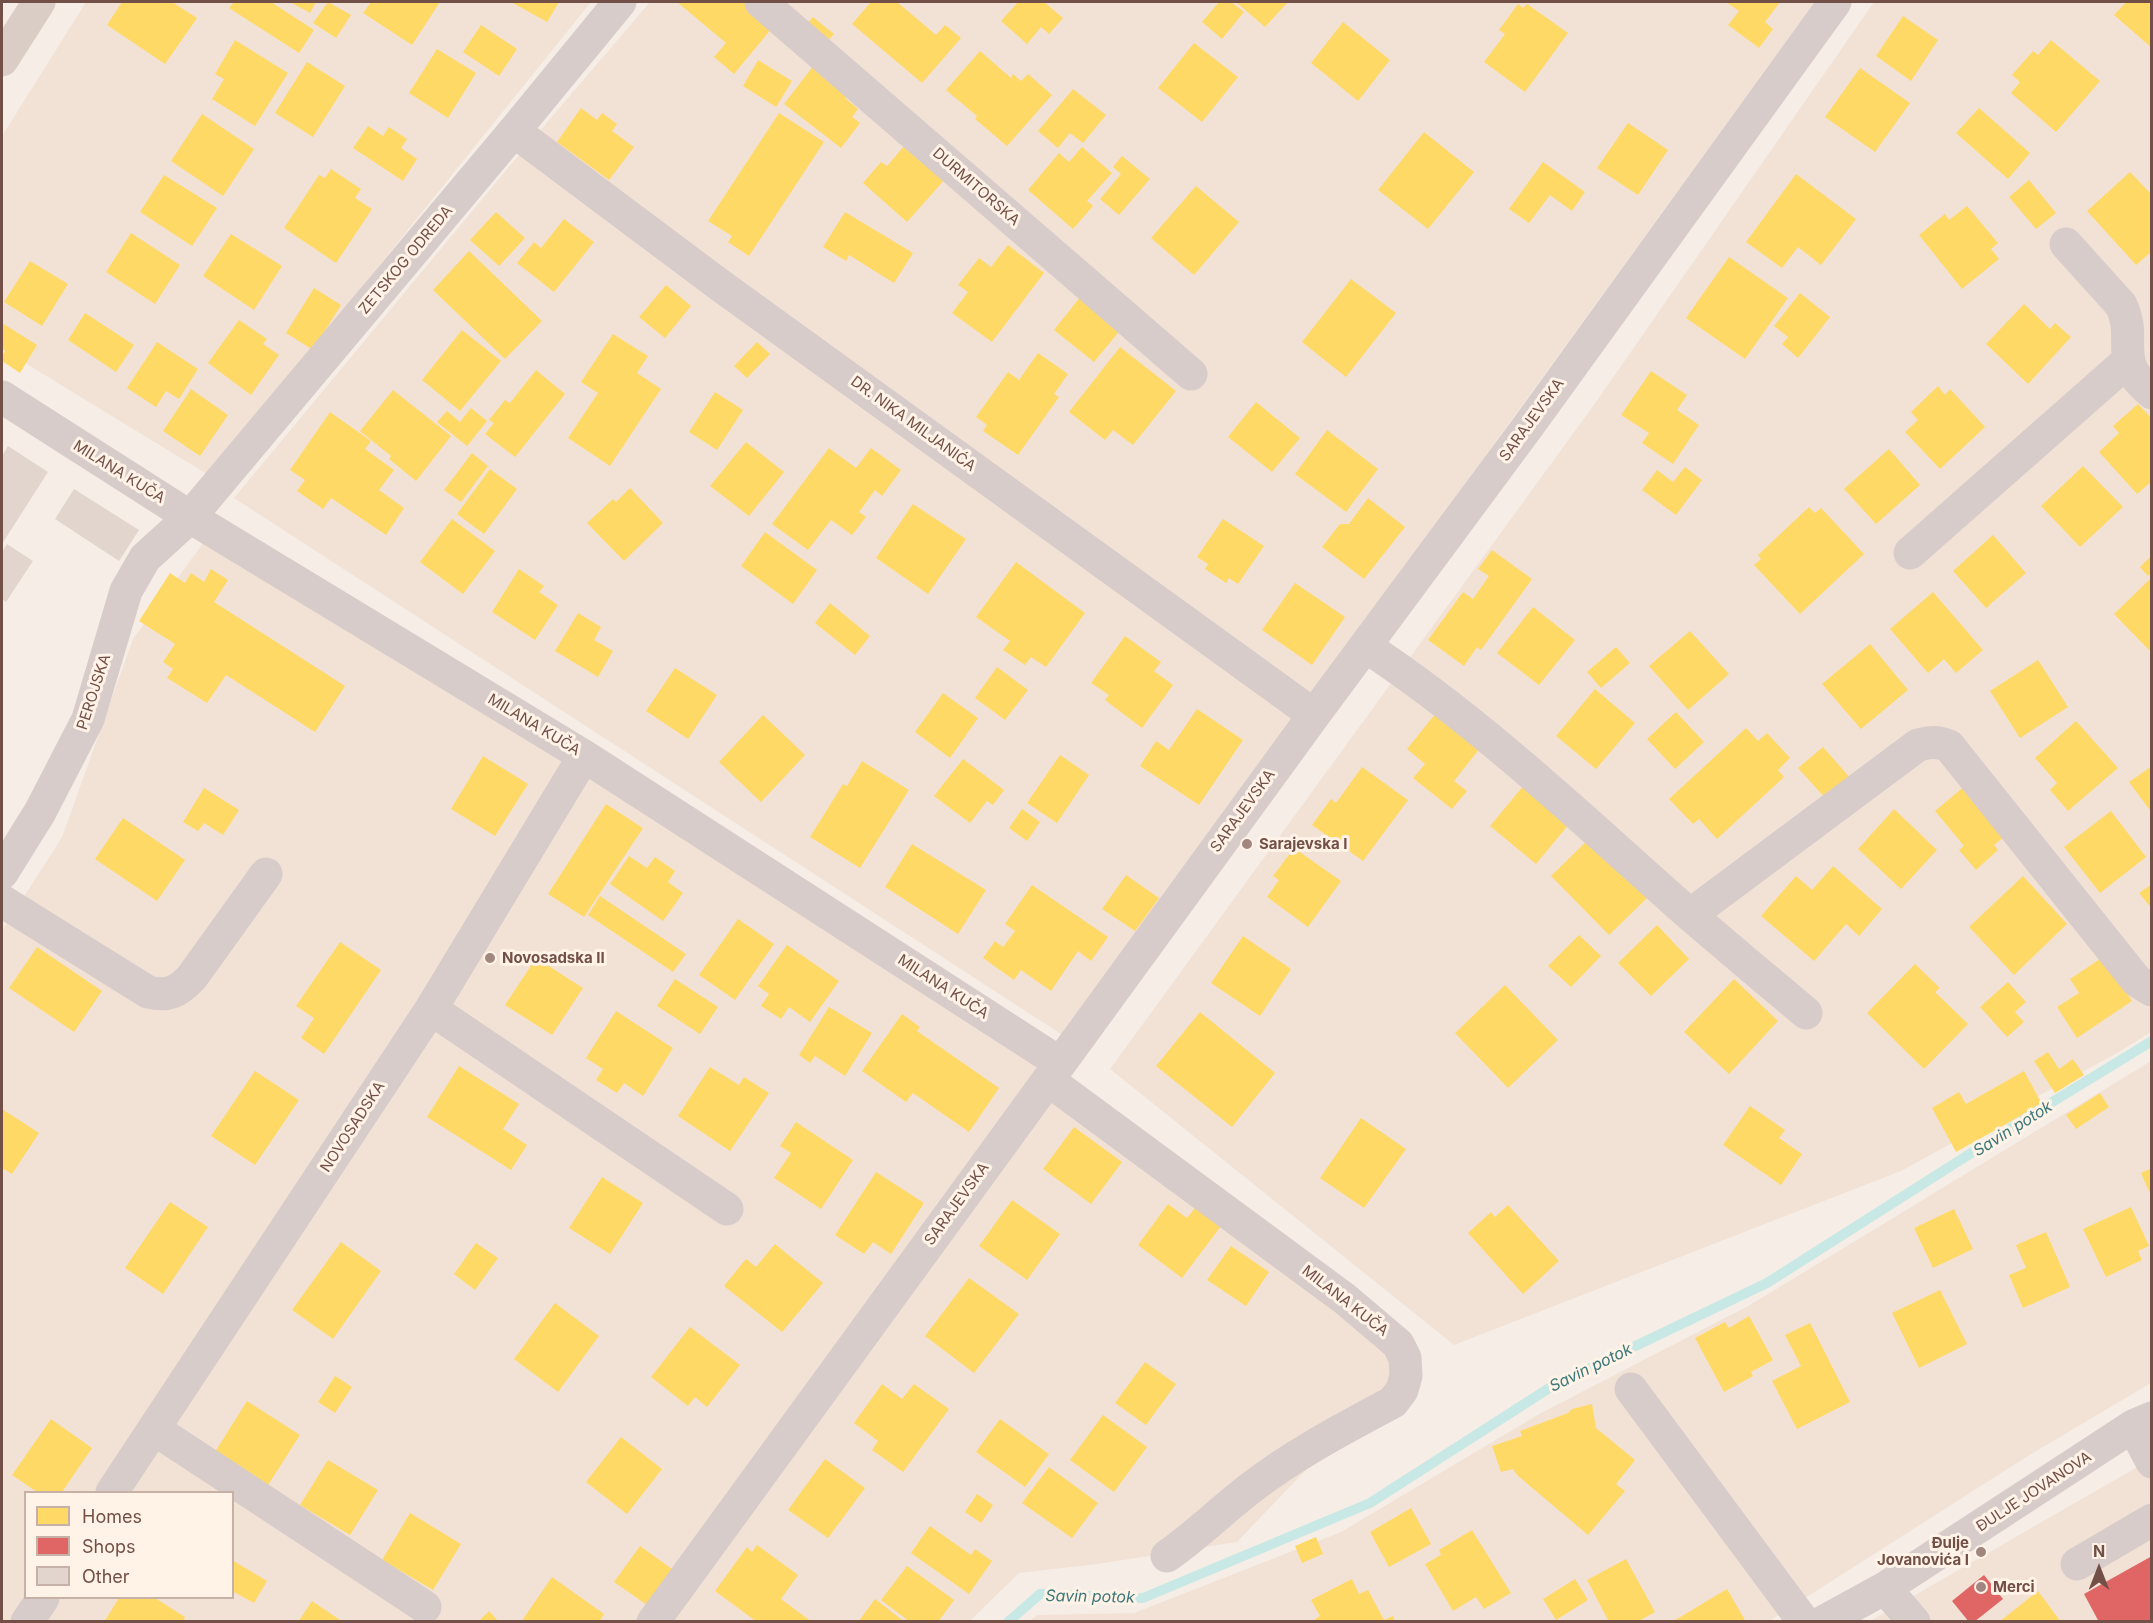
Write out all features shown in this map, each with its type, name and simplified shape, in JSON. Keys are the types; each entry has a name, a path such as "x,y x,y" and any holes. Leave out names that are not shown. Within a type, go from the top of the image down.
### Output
{"main road":[{"path":"2,60 39,2"}],"street":[{"name":"ZETSKOG ODREDA","path":"190,517 620,2"},
{"name":"DURMITORSKA","path":"761,2 1191,374"},
{"name":"SARAJEVSKA","path":"653,1622 1835,2"},
{"name":"DR. NIKA MILJANIĆA","path":"514,131 717,283 1314,715"},
{"path":"2066,244 2121,304 2126,315 2129,333 2129,360 2140,381 2151,393"},
{"path":"1910,553 2129,360"},
{"name":"MILANA KUČA","path":"2,397 190,517 584,756 1054,1071 1345,1299 1398,1344 1405,1358 1406,1376 1402,1390 1393,1402 1296,1456 1251,1488 1198,1534 1167,1556"},
{"name":"PEROJSKA","path":"2,873 40,812 88,719 126,591 145,558 190,517"},
{"path":"1365,646 1435,696 1527,770 1690,915 1806,1013"},
{"path":"1690,915 1918,746 1929,742 1939,742 1949,746 2137,981 2151,990"},
{"name":"NOVOSADSKA","path":"113,1491 430,1009 584,756"},
{"path":"2,901 148,992 168,994 181,988 192,977 266,874"},
{"path":"430,1009 727,1209"},
{"path":"1631,1389 1804,1622"},
{"path":"2142,1422 2151,1462"},
{"name":"ĐULJE JOVANOVA","path":"1823,1622 1885,1588 2142,1422"},
{"path":"154,1429 424,1607"},
{"path":"2077,1564 2151,1520"},
{"path":"1885,1588 1914,1622"},
{"path":"27,1622 42,1599"}],"shaded area":[{"path":"86,2 591,2 210,476 2,349 2,136"},
{"path":"650,2 1815,2 1064,1036 234,498 508,168"},
{"path":"1874,2 2151,2 2151,1032 2117,1053 1901,1171 1454,1345 1110,1069 1596,402"},
{"path":"214,528 1085,1098 1416,1355 1237,1542 1098,1564 1019,1573 970,1621 2,1621 2,931 62,837 133,639"},
{"path":"2151,1061 2151,1383 2028,1456 1769,1621 1028,1622 1037,1615 1134,1613 1341,1532 1541,1413 1750,1305"},
{"path":"2151,1459 2151,1621 1868,1622 1870,1621"}],"building: Homes":[{"path":"122,2 172,2 197,18 165,64 107,25"},
{"path":"234,2 271,2 314,30 299,53 229,8"},
{"path":"290,2 316,2 310,13"},
{"path":"328,2 351,15 336,38 313,23"},
{"path":"371,2 440,2 412,45 363,13"},
{"path":"511,2 559,2 547,22"},
{"path":"677,2 752,2 777,22 734,74 714,57 726,43"},
{"path":"871,2 897,2 936,35 945,25 961,38 922,83 852,24"},
{"path":"1018,2 1044,2 1063,18 1049,34 1041,27 1027,44 1001,21"},
{"path":"1219,2 1231,2 1244,12 1222,39 1202,22"},
{"path":"1236,2 1288,2 1265,27"},
{"path":"1726,2 1780,2 1765,22 1773,29 1759,48 1728,25 1739,11"},
{"path":"2126,2 2152,2 2152,48 2114,15"},
{"path":"1518,4 1523,8 1527,4 1568,33 1525,92 1484,62 1505,34 1499,30"},
{"path":"1903,16 1938,40 1911,81 1876,56"},
{"path":"813,17 834,34 824,45 803,28"},
{"path":"1343,22 1390,60 1358,101 1311,63"},
{"path":"481,25 517,49 499,76 463,52"},
{"path":"235,40 288,73 255,126 212,99 224,79 215,74"},
{"path":"2051,40 2100,81 2056,132 2011,93 2020,82 2012,75 2033,51 2038,55"},
{"path":"1194,43 1238,77 1202,122 1158,88"},
{"path":"437,49 476,73 448,118 409,93"},
{"path":"980,51 1011,78 1013,74 1021,81 1028,74 1052,95 1007,146 975,119 977,116 946,90"},
{"path":"758,60 792,81 776,107 743,86"},
{"path":"307,62 345,86 313,137 275,113"},
{"path":"814,65 849,93 845,98 858,109 852,117 860,123 841,148 784,104"},
{"path":"1860,68 1910,103 1875,152 1825,117"},
{"path":"1073,89 1106,115 1083,143 1070,133 1058,148 1038,131"},
{"path":"581,108 597,120 602,113 617,124 612,131 634,147 609,180 557,142"},
{"path":"1979,108 2030,153 2008,179 1956,133"},
{"path":"779,113 824,142 749,256 728,242 732,236 708,221"},
{"path":"202,114 254,149 223,196 171,161"},
{"path":"1628,123 1668,150 1638,195 1597,168"},
{"path":"368,126 383,136 389,127 407,139 401,148 417,159 403,181 353,148"},
{"path":"1424,132 1474,172 1428,229 1378,190"},
{"path":"906,144 946,178 907,222 863,183 881,162 887,166"},
{"path":"1082,147 1112,173 1087,201 1093,206 1073,229 1028,190 1059,153 1069,162"},
{"path":"1122,156 1150,179 1119,215 1100,199 1121,174 1113,167"},
{"path":"1543,162 1585,192 1572,211 1550,195 1529,223 1509,209"},
{"path":"331,169 361,189 355,198 372,209 336,263 284,228 319,175 325,178"},
{"path":"2130,172 2152,195 2152,251 2136,265 2087,211"},
{"path":"1796,174 1856,219 1821,265 1798,247 1782,268 1746,242"},
{"path":"164,175 217,208 192,246 140,212"},
{"path":"2029,180 2056,213 2036,229 2009,197"},
{"path":"1196,186 1239,222 1194,275 1151,238"},
{"path":"1967,206 1998,243 1991,249 1999,259 1962,289 1919,235 1945,214 1949,220"},
{"path":"496,212 525,238 499,266 470,240"},
{"path":"845,212 913,253 894,283 849,255 846,261 823,247"},
{"path":"564,219 594,242 554,292 517,263 534,242 541,248"},
{"path":"131,233 180,265 155,304 106,272"},
{"path":"231,234 282,266 254,310 203,276"},
{"path":"1008,245 1044,273 992,342 952,313 968,292 958,285 979,258 991,267"},
{"path":"469,251 542,321 505,359 433,290"},
{"path":"1729,257 1788,298 1745,359 1686,318"},
{"path":"30,261 68,284 42,326 4,302"},
{"path":"1351,279 1396,313 1346,377 1302,342"},
{"path":"666,285 691,306 665,338 639,317"},
{"path":"314,288 341,305 313,350 286,333"},
{"path":"1800,293 1830,317 1798,358 1782,344 1788,337 1774,326"},
{"path":"1081,296 1122,328 1094,362 1054,330"},
{"path":"2024,304 2050,329 2055,323 2071,337 2028,384 1986,344"},
{"path":"85,313 134,345 116,372 68,340"},
{"path":"239,320 267,339 263,344 279,355 251,395 208,363"},
{"path":"2,323 37,345 20,373 2,361 5,351 2,348"},
{"path":"462,330 501,361 460,411 422,380"},
{"path":"613,334 648,356 637,373 661,389 610,466 568,438 598,393 581,382"},
{"path":"157,342 198,369 179,399 166,391 156,407 127,388"},
{"path":"757,342 770,354 747,378 734,366"},
{"path":"1120,347 1176,391 1133,445 1113,430 1105,440 1069,412"},
{"path":"1038,353 1068,374 1054,394 1059,397 1018,455 983,431 987,425 976,417 1008,372 1019,380"},
{"path":"536,370 565,394 515,457 485,434 494,423 489,420 505,400 510,403"},
{"path":"1651,371 1687,395 1677,410 1699,425 1673,464 1642,443 1649,433 1621,415"},
{"path":"1938,386 1945,395 1950,389 1985,427 1940,469 1905,432 1918,420 1911,412"},
{"path":"191,389 228,415 200,456 163,431"},
{"path":"393,390 451,436 416,481 389,459 391,456 360,431"},
{"path":"715,392 743,410 717,450 689,432"},
{"path":"1256,402 1300,438 1272,472 1228,437"},
{"path":"2138,404 2152,419 2152,481 2137,494 2099,452 2119,433 2113,426"},
{"path":"471,408 487,421 467,446 437,422 447,411 460,422"},
{"path":"330,412 371,441 365,449 394,470 379,490 404,508 386,535 331,498 323,509 297,491 305,480 290,470"},
{"path":"1327,430 1378,469 1346,512 1295,474"},
{"path":"746,442 784,472 749,516 710,486"},
{"path":"829,448 856,468 871,448 901,470 882,496 875,490 859,512 866,517 852,535 831,520 808,550 772,524"},
{"path":"1889,449 1920,485 1876,524 1844,489"},
{"path":"472,453 488,466 461,502 444,490"},
{"path":"2083,466 2123,507 2080,547 2041,506"},
{"path":"1685,467 1702,480 1676,515 1642,490 1657,470 1673,482"},
{"path":"490,469 517,489 484,534 457,514"},
{"path":"630,488 663,523 624,561 587,523 613,499 616,502"},
{"path":"1368,498 1405,527 1364,579 1322,547 1340,524 1349,524"},
{"path":"913,504 966,539 928,594 876,558"},
{"path":"1809,507 1815,513 1821,508 1864,554 1800,614 1754,565 1761,559 1758,555"},
{"path":"452,519 495,551 463,594 420,562"},
{"path":"1223,519 1264,546 1238,584 1229,578 1226,583 1205,569 1208,564 1197,557"},
{"path":"765,532 817,570 793,604 741,566"},
{"path":"1993,535 2026,573 1986,608 1953,571"},
{"path":"1492,550 1532,579 1481,650 1477,647 1464,666 1428,640 1463,592 1473,599 1489,576 1478,569"},
{"path":"2152,555 2152,572 2148,576 2140,567"},
{"path":"1016,562 1085,613 1046,667 1031,657 1025,665 1003,650 1010,641 976,617"},
{"path":"211,569 228,580 214,602 345,686 315,732 226,675 207,703 167,678 173,669 163,662 175,644 139,621 170,573 185,583 191,573 204,582"},
{"path":"519,569 544,586 539,592 558,605 535,640 492,612"},
{"path":"2152,577 2152,647 2149,650 2114,614"},
{"path":"1295,583 1345,617 1312,665 1262,630"},
{"path":"1933,592 1983,650 1956,673 1944,659 1928,673 1890,629"},
{"path":"830,603 870,636 855,655 815,623"},
{"path":"1533,607 1575,640 1539,685 1497,653"},
{"path":"578,613 601,627 594,640 613,651 598,677 555,651"},
{"path":"1690,631 1729,674 1688,710 1649,666"},
{"path":"1125,636 1161,662 1154,671 1173,685 1142,728 1105,700 1109,695 1091,683"},
{"path":"1870,644 1908,690 1861,729 1822,684"},
{"path":"1616,647 1630,663 1601,688 1587,672"},
{"path":"2038,660 2068,707 2020,738 1990,691"},
{"path":"997,667 1028,690 1005,720 975,698"},
{"path":"675,668 717,695 688,739 646,711"},
{"path":"1595,689 1635,723 1596,769 1556,736"},
{"path":"943,693 978,718 950,758 915,732"},
{"path":"1197,709 1243,740 1199,805 1140,766 1156,741 1169,750"},
{"path":"1676,712 1704,742 1675,769 1647,739"},
{"path":"1436,713 1480,748 1454,781 1467,791 1452,809 1413,778 1425,764 1407,749"},
{"path":"763,715 805,755 761,802 719,762"},
{"path":"2076,721 2118,768 2068,811 2050,790 2057,783 2035,758"},
{"path":"1746,728 1758,741 1767,733 1790,758 1778,770 1784,777 1717,839 1699,819 1693,824 1669,799"},
{"path":"1823,747 1851,779 1827,800 1798,768"},
{"path":"1060,755 1089,775 1057,823 1027,803"},
{"path":"483,756 528,784 495,836 451,809"},
{"path":"963,759 1004,790 993,805 987,801 970,823 934,796"},
{"path":"862,761 909,790 860,868 810,837 843,784 847,786"},
{"path":"2152,766 2152,813 2129,782"},
{"path":"1362,767 1408,800 1363,861 1312,825 1331,799 1336,803"},
{"path":"1973,779 2014,829 1994,845 1998,850 1976,870 1959,850 1964,846 1935,811"},
{"path":"1524,785 1570,823 1536,864 1490,826"},
{"path":"204,788 239,810 223,835 204,823 198,831 183,822"},
{"path":"606,804 643,828 584,917 548,894"},
{"path":"1022,809 1040,822 1027,841 1009,828"},
{"path":"1894,809 1937,850 1901,889 1858,849"},
{"path":"2111,811 2146,857 2100,893 2064,847"},
{"path":"123,818 185,860 157,901 95,859"},
{"path":"1590,838 1648,897 1609,935 1551,876"},
{"path":"912,844 986,890 958,934 885,887"},
{"path":"1294,848 1341,881 1308,927 1267,897 1279,880 1273,876"},
{"path":"629,856 647,868 655,857 675,871 668,882 683,893 663,921 610,884"},
{"path":"1833,866 1882,909 1859,936 1846,924 1814,961 1761,916 1796,876 1812,890"},
{"path":"1126,875 1159,898 1135,931 1102,909"},
{"path":"2023,876 2067,924 2014,975 1969,927"},
{"path":"2152,884 2152,909 2139,893"},
{"path":"1032,885 1108,937 1091,961 1078,951 1051,991 1021,970 1014,980 983,958 995,941 1003,947 1015,931 1005,924"},
{"path":"600,896 686,954 673,972 588,915"},
{"path":"738,919 774,944 735,1000 699,975"},
{"path":"1657,925 1689,959 1651,996 1618,963"},
{"path":"1579,935 1601,956 1571,987 1548,966"},
{"path":"1243,936 1291,969 1260,1016 1211,983"},
{"path":"340,942 381,970 324,1054 301,1038 314,1018 296,1006"},
{"path":"787,945 839,981 810,1022 789,1007 781,1019 761,1006 769,994 758,986"},
{"path":"37,947 102,991 74,1032 9,988"},
{"path":"2103,957 2132,1001 2077,1038 2057,1007 2079,993 2070,979"},
{"path":"536,958 583,988 552,1035 505,1005"},
{"path":"1915,964 1940,988 1935,992 1968,1024 1924,1069 1867,1013"},
{"path":"675,979 718,1007 700,1034 657,1006"},
{"path":"1734,979 1778,1021 1729,1074 1684,1032"},
{"path":"2008,982 2026,1002 2015,1012 2024,1022 2007,1037 1980,1007"},
{"path":"1505,985 1558,1040 1508,1088 1455,1033"},
{"path":"829,1007 872,1033 845,1076 815,1056 810,1063 799,1055"},
{"path":"616,1011 673,1048 643,1096 624,1083 617,1093 596,1080 603,1069 586,1058"},
{"path":"1200,1012 1275,1073 1232,1127 1156,1066"},
{"path":"902,1014 920,1027 917,1031 999,1088 969,1132 913,1093 906,1102 862,1071"},
{"path":"2048,1052 2059,1069 2073,1059 2084,1075 2055,1093 2034,1061"},
{"path":"459,1066 519,1104 503,1129 527,1145 511,1170 427,1117"},
{"path":"710,1067 739,1085 744,1077 769,1093 730,1151 678,1116"},
{"path":"255,1071 299,1100 255,1165 211,1136"},
{"path":"2024,1071 2042,1104 1956,1152 1932,1108 1959,1092 1966,1104"},
{"path":"2100,1093 2109,1107 2076,1129 2066,1115"},
{"path":"1750,1106 1785,1130 1779,1138 1802,1154 1781,1185 1723,1145"},
{"path":"2,1109 39,1133 12,1174 2,1168"},
{"path":"1361,1118 1406,1149 1364,1208 1320,1178"},
{"path":"796,1122 853,1160 821,1209 774,1178 791,1153 780,1146"},
{"path":"1074,1127 1122,1162 1091,1204 1043,1169"},
{"path":"2152,1168 2152,1198 2141,1173"},
{"path":"876,1172 924,1203 891,1254 873,1242 864,1254 835,1235"},
{"path":"602,1177 643,1203 610,1254 569,1228"},
{"path":"1012,1200 1060,1234 1027,1280 979,1246"},
{"path":"170,1202 208,1227 163,1294 125,1268"},
{"path":"1199,1203 1224,1222 1182,1278 1138,1245 1168,1204 1187,1218"},
{"path":"1508,1205 1559,1261 1523,1294 1468,1233 1491,1212 1495,1217"},
{"path":"2131,1207 2149,1246 2138,1251 2142,1260 2106,1277 2083,1229"},
{"path":"1954,1209 1973,1249 1933,1268 1914,1228"},
{"path":"2046,1232 2070,1287 2023,1308 2009,1275 2026,1268 2016,1245"},
{"path":"341,1242 381,1271 333,1339 292,1310"},
{"path":"476,1243 498,1258 475,1290 454,1274"},
{"path":"775,1244 823,1283 782,1332 724,1286 746,1259 756,1267"},
{"path":"1231,1246 1269,1272 1246,1306 1207,1280"},
{"path":"969,1278 1019,1314 974,1373 925,1336"},
{"path":"1940,1290 1967,1344 1919,1368 1892,1313"},
{"path":"555,1303 599,1336 558,1392 514,1359"},
{"path":"1749,1316 1773,1360 1751,1372 1753,1376 1724,1392 1695,1338 1725,1322 1729,1328"},
{"path":"1810,1323 1850,1402 1797,1429 1772,1381 1801,1366 1785,1335"},
{"path":"690,1327 740,1365 707,1407 695,1397 688,1406 651,1377"},
{"path":"1145,1362 1176,1384 1146,1425 1115,1403"},
{"path":"335,1376 352,1387 335,1413 318,1402"},
{"path":"882,1384 902,1399 914,1384 949,1409 903,1472 872,1450 878,1441 854,1423"},
{"path":"247,1401 300,1435 268,1485 215,1452"},
{"path":"1592,1404 1596,1428 1635,1460 1616,1484 1625,1491 1588,1535 1517,1475 1513,1469 1501,1472 1492,1446 1522,1436 1520,1431 1568,1413 1572,1409"},
{"path":"1103,1415 1147,1447 1114,1492 1070,1460"},
{"path":"51,1419 92,1448 63,1491 36,1491 12,1475"},
{"path":"1000,1419 1049,1454 1025,1487 976,1452"},
{"path":"621,1437 662,1469 627,1514 586,1482"},
{"path":"825,1459 865,1488 828,1538 788,1510"},
{"path":"328,1460 378,1490 350,1535 300,1505"},
{"path":"1049,1467 1098,1503 1072,1538 1022,1503"},
{"path":"977,1494 993,1505 981,1523 965,1512"},
{"path":"1411,1508 1431,1544 1389,1567 1370,1532"},
{"path":"410,1513 461,1544 433,1590 382,1560"},
{"path":"930,1526 971,1555 975,1549 992,1561 969,1594 911,1553"},
{"path":"1472,1530 1511,1593 1484,1609 1476,1597 1453,1611 1425,1564 1441,1555 1439,1550"},
{"path":"1316,1537 1323,1554 1302,1563 1295,1546"},
{"path":"757,1545 798,1575 781,1599 812,1622 757,1622 715,1591 747,1547 752,1552"},
{"path":"640,1546 672,1569 647,1605 614,1582"},
{"path":"1626,1559 1655,1612 1637,1622 1609,1622 1587,1580"},
{"path":"234,1561 267,1581 254,1603 234,1592"},
{"path":"907,1566 954,1600 938,1622 910,1622 881,1600"},
{"path":"552,1577 604,1614 599,1622 521,1622"},
{"path":"1352,1579 1359,1594 1368,1590 1384,1620 1393,1616 1395,1622 1316,1622 1315,1619 1320,1616 1311,1600"},
{"path":"1575,1579 1588,1600 1556,1620 1543,1599"},
{"path":"1727,1589 1746,1622 1672,1622"},
{"path":"2038,1591 2061,1622 1999,1622"},
{"path":"118,1599 157,1599 185,1617 183,1622 104,1622"},
{"path":"875,1599 905,1622 858,1622"},
{"path":"312,1601 343,1622 298,1622"},
{"path":"489,1611 499,1622 478,1622"}],"building: Shops":[{"path":"2152,1556 2152,1622 2099,1622 2084,1594"},
{"name":"Merci","path":"1984,1575 2003,1599 1974,1622 1969,1622 1952,1601"}],"building: Other":[{"path":"8,446 48,472 2,544 2,456"},
{"path":"74,489 139,530 119,561 55,519"},
{"path":"7,544 33,561 6,602 2,599 2,552"}],"waterway":[{"name":"Savin potok","path":"1008,1622 1040,1594 1143,1598 1370,1503 1554,1385 1767,1283 2152,1041"}],"place":[{"name":"Sarajevska I","path":"1247,844"},
{"name":"Novosadska II","path":"490,958"},
{"name":"Đulje Jovanovića I","path":"1981,1552"},
{"name":"Merci","path":"1981,1587"}]}
